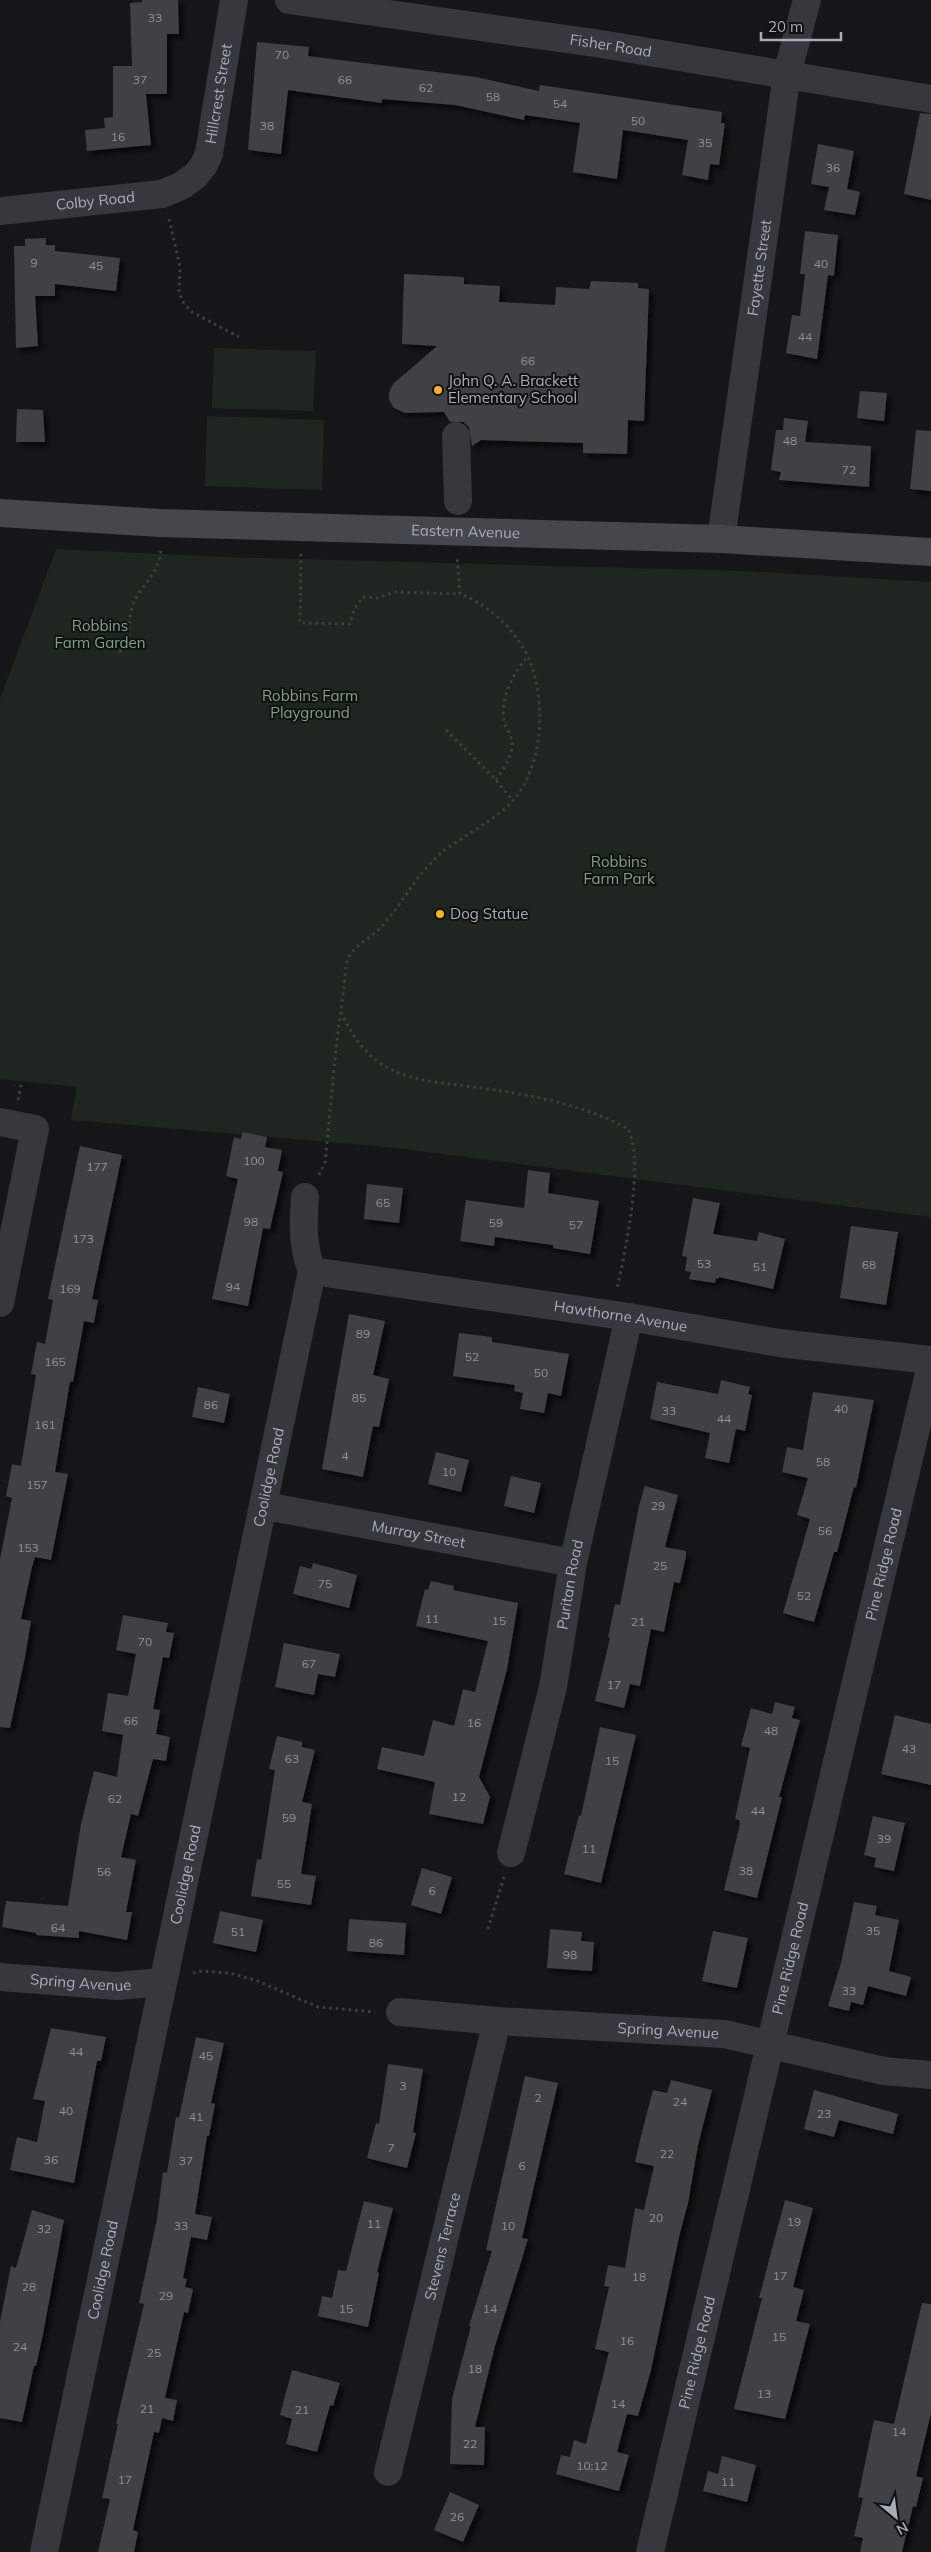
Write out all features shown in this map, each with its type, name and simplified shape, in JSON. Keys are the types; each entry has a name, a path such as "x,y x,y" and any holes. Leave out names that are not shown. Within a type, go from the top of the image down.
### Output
{"street":[{"name":"Hillcrest Street","path":"188,181 200,170 209,153 234,0"},
{"name":"Fisher Road","path":"289,0 595,43 931,99"},
{"name":"Fayette Street","path":"720,539 787,74 807,0"},
{"name":"Colby Road","path":"0,211 162,194 188,181"},
{"path":"456,436 458,501"},
{"name":"Eastern Avenue","path":"0,513 160,523 720,539 931,552"},
{"path":"0,1122 35,1129 0,1303"},
{"name":"Coolidge Road","path":"44,2552 162,1982 265,1506 312,1271 307,1257 303,1232 305,1197"},
{"name":"Hawthorne Avenue","path":"312,1271 779,1343 931,1360"},
{"name":"Puritan Road","path":"511,1853 554,1686 574,1563 620,1317"},
{"name":"Pine Ridge Road","path":"650,2552 931,1365"},
{"name":"Murray Street","path":"265,1506 574,1563"},
{"name":"Spring Avenue","path":"0,1977 117,1986 162,1982"},
{"name":"Spring Avenue","path":"400,2012 497,2021 724,2034 884,2071 931,2076"},
{"name":"Stevens Terrace","path":"388,2472 497,2021"}],"path":[{"path":"162,194 177,248 182,301 192,312 239,337"},
{"path":"119,651 124,650 128,643 131,610 135,599 155,573 160,561 161,549"},
{"path":"301,554 300,623 350,624 354,609 363,596 377,598 395,592 460,594 475,599 514,634 528,655 539,697 537,746 524,784 513,801 502,812 441,853 424,869 384,924 349,956 341,1011 325,1162 305,1197"},
{"path":"457,557 460,594"},
{"path":"496,780 505,766 512,743 504,721 505,699 516,670 528,655"},
{"path":"446,730 496,780 513,801"},
{"path":"341,1011 354,1036 372,1057 413,1080 491,1090 538,1099 579,1110 628,1129 632,1138 634,1155 620,1317"},
{"path":"488,1929 511,1853"},
{"path":"162,1982 201,1971 229,1973 277,1988 318,2007 340,2011 400,2012"}],"green space":[{"path":"214,348 316,351 313,411 212,408"},
{"path":"207,416 324,420 322,490 205,486"},
{"name":"Robbins Farm Park","path":"56,549 225,557 743,571 931,582 931,1217 388,1147 71,1120 77,1087 0,1079 0,699"}],"building":[{"path":"142,0 178,0 179,34 167,34 167,94 146,94 151,145 87,151 85,130 105,128 104,118 113,117 113,66 132,66 130,3 142,2"},
{"path":"257,42 309,47 308,56 476,77 539,91 540,85 722,112 721,123 725,123 719,165 710,164 708,180 682,175 688,140 623,130 617,179 573,172 580,123 525,115 524,120 455,105 382,99 382,103 288,90 281,154 248,150"},
{"path":"920,113 931,114 931,200 904,194"},
{"path":"818,144 854,151 847,189 860,192 855,215 824,210 829,187 811,184"},
{"path":"805,231 838,235 834,276 828,275 817,359 786,353 792,315 800,316 805,274 800,274"},
{"path":"46,238 46,245 55,245 55,251 120,258 116,291 55,284 55,296 35,296 38,346 16,348 14,246 25,246 25,239"},
{"path":"404,274 464,277 464,284 500,286 499,302 555,305 556,287 589,289 591,281 638,283 638,288 649,289 644,421 628,420 627,454 583,453 583,443 481,440 472,446 469,427 463,422 450,422 444,412 405,413 394,408 389,400 389,393 393,384 437,346 402,344"},
{"path":"860,391 887,393 884,421 857,418"},
{"path":"17,409 43,410 45,442 16,442"},
{"path":"784,418 808,421 805,442 871,446 869,487 779,480 781,472 771,470 776,430 783,430"},
{"path":"916,430 931,431 931,491 910,489"},
{"path":"242,1132 267,1137 265,1147 282,1150 278,1171 283,1172 270,1229 263,1228 248,1306 212,1299 238,1179 226,1176 234,1137 241,1139"},
{"path":"80,1146 122,1155 92,1299 98,1300 94,1323 84,1321 73,1382 70,1381 55,1472 68,1474 51,1560 35,1557 21,1619 31,1621 25,1657 10,1728 0,1727 0,1559 12,1498 6,1496 12,1464 21,1466 36,1375 31,1374 37,1342 45,1344 53,1300 48,1299"},
{"path":"528,1170 550,1173 548,1193 599,1201 590,1254 553,1248 553,1245 495,1237 494,1246 460,1241 466,1200 524,1208"},
{"path":"367,1184 403,1188 399,1223 364,1219"},
{"path":"693,1198 720,1203 713,1234 757,1241 759,1232 785,1239 773,1289 719,1277 719,1279 716,1278 715,1283 689,1279 691,1272 685,1271 687,1257 682,1256"},
{"path":"851,1226 898,1232 886,1305 840,1298"},
{"path":"349,1314 385,1321 373,1375 389,1379 379,1427 373,1426 363,1477 322,1469"},
{"path":"459,1333 492,1337 492,1342 569,1354 561,1396 548,1393 544,1413 520,1409 523,1393 514,1391 515,1385 453,1376"},
{"path":"721,1380 750,1387 748,1394 752,1395 745,1431 736,1429 729,1463 705,1458 710,1433 650,1419 657,1382 718,1394"},
{"path":"198,1387 230,1394 224,1423 192,1417"},
{"path":"813,1392 874,1400 856,1488 854,1487 837,1552 834,1552 814,1622 783,1613 810,1519 797,1515 808,1478 782,1472 787,1447 803,1450"},
{"path":"436,1452 469,1460 461,1492 428,1484"},
{"path":"511,1476 541,1483 534,1513 504,1506"},
{"path":"645,1486 678,1495 665,1547 686,1551 686,1556 680,1583 674,1582 664,1632 651,1629 640,1686 630,1684 624,1708 595,1701 610,1638 608,1637 615,1604 620,1605 639,1506"},
{"path":"313,1563 357,1575 349,1608 293,1594 300,1566 311,1569"},
{"path":"431,1581 454,1586 453,1590 518,1603 507,1669 479,1777 490,1797 483,1824 429,1814 435,1782 377,1769 382,1747 424,1756 433,1720 454,1726 463,1689 475,1692 488,1641 416,1626 425,1589 428,1590"},
{"path":"123,1615 168,1623 166,1632 174,1633 169,1658 163,1657 153,1709 160,1710 156,1734 170,1737 166,1761 153,1759 138,1816 131,1814 121,1857 136,1860 126,1912 132,1912 127,1940 79,1931 79,1938 36,1935 36,1933 2,1927 6,1901 68,1906 81,1824 94,1771 117,1777 123,1735 102,1731 108,1693 128,1696 136,1654 116,1650"},
{"path":"284,1643 340,1654 335,1677 318,1674 314,1695 275,1687"},
{"path":"775,1702 795,1707 792,1718 800,1720 779,1797 782,1797 757,1898 724,1890 740,1824 739,1820 735,1819 750,1748 741,1746 751,1708 772,1714"},
{"path":"895,1715 931,1724 931,1785 881,1774"},
{"path":"600,1727 636,1735 601,1883 564,1874 579,1815 581,1816"},
{"path":"277,1736 302,1742 302,1747 315,1750 302,1802 312,1804 301,1874 316,1876 311,1905 251,1896 257,1859 261,1860 275,1770 269,1769"},
{"path":"873,1816 905,1823 894,1871 874,1867 876,1858 864,1855"},
{"path":"422,1868 452,1877 441,1914 411,1905"},
{"path":"854,1902 877,1906 875,1915 899,1920 889,1971 911,1977 906,1996 868,1986 863,2005 851,2002 849,2011 828,2006 841,1963"},
{"path":"220,1911 263,1920 256,1952 213,1943"},
{"path":"349,1919 406,1923 404,1955 347,1951"},
{"path":"550,1929 582,1932 581,1941 594,1942 592,1971 547,1968"},
{"path":"713,1931 748,1938 737,1988 702,1981"},
{"path":"51,2028 106,2037 101,2061 97,2061 74,2183 10,2170 17,2137 37,2142 45,2101 33,2099"},
{"path":"196,2037 224,2043 211,2103 215,2104 209,2136 207,2136 195,2214 212,2217 207,2240 191,2237 183,2278 187,2279 185,2287 193,2289 188,2313 184,2312 165,2398 177,2400 173,2421 162,2418 159,2433 154,2432 133,2530 138,2532 134,2552 98,2552 110,2499 102,2498 118,2424 116,2424 144,2304 139,2303 157,2219 163,2172 167,2173 176,2117 179,2118"},
{"path":"388,2064 423,2069 413,2132 416,2133 407,2168 367,2158 376,2123 379,2124"},
{"path":"525,2076 558,2083 522,2238 528,2239 495,2346 475,2427 485,2427 484,2465 450,2464 452,2399 471,2326 469,2326 492,2251 486,2250"},
{"path":"671,2080 712,2090 698,2145 688,2203 651,2370 638,2416 627,2414 617,2452 629,2455 619,2491 556,2474 561,2455 570,2457 574,2440 586,2444 609,2352 595,2349 609,2287 604,2286 608,2265 625,2268 635,2208 644,2210 654,2166 635,2162 642,2132 653,2090 667,2093"},
{"path":"814,2090 898,2114 893,2134 839,2120 834,2137 804,2129"},
{"path":"785,2200 813,2208 793,2287 804,2290 796,2321 810,2324 785,2419 734,2409 762,2298 759,2298"},
{"path":"364,2201 393,2208 377,2272 379,2273 368,2327 318,2316 322,2296 332,2298 338,2270 346,2271"},
{"path":"32,2210 64,2220 43,2334 22,2422 0,2418 0,2322 11,2266 16,2268"},
{"path":"922,2303 931,2304 931,2413 916,2476 923,2478 916,2507 913,2506 902,2552 860,2552 863,2538 854,2536 863,2498 858,2497 874,2420 894,2424"},
{"path":"292,2370 340,2383 333,2406 330,2405 317,2452 286,2444 292,2419 280,2415"},
{"path":"722,2456 756,2465 747,2502 703,2491 708,2471 718,2474"},
{"path":"450,2492 479,2505 463,2542 434,2530"}],"place":[{"name":"John Q. A. Brackett Elementary School","path":"438,390"},
{"name":"Dog Statue","path":"440,914"}],"park label":[{"name":"Robbins Farm Garden","path":"100,634"},
{"name":"Robbins Farm Playground","path":"310,704"}]}
